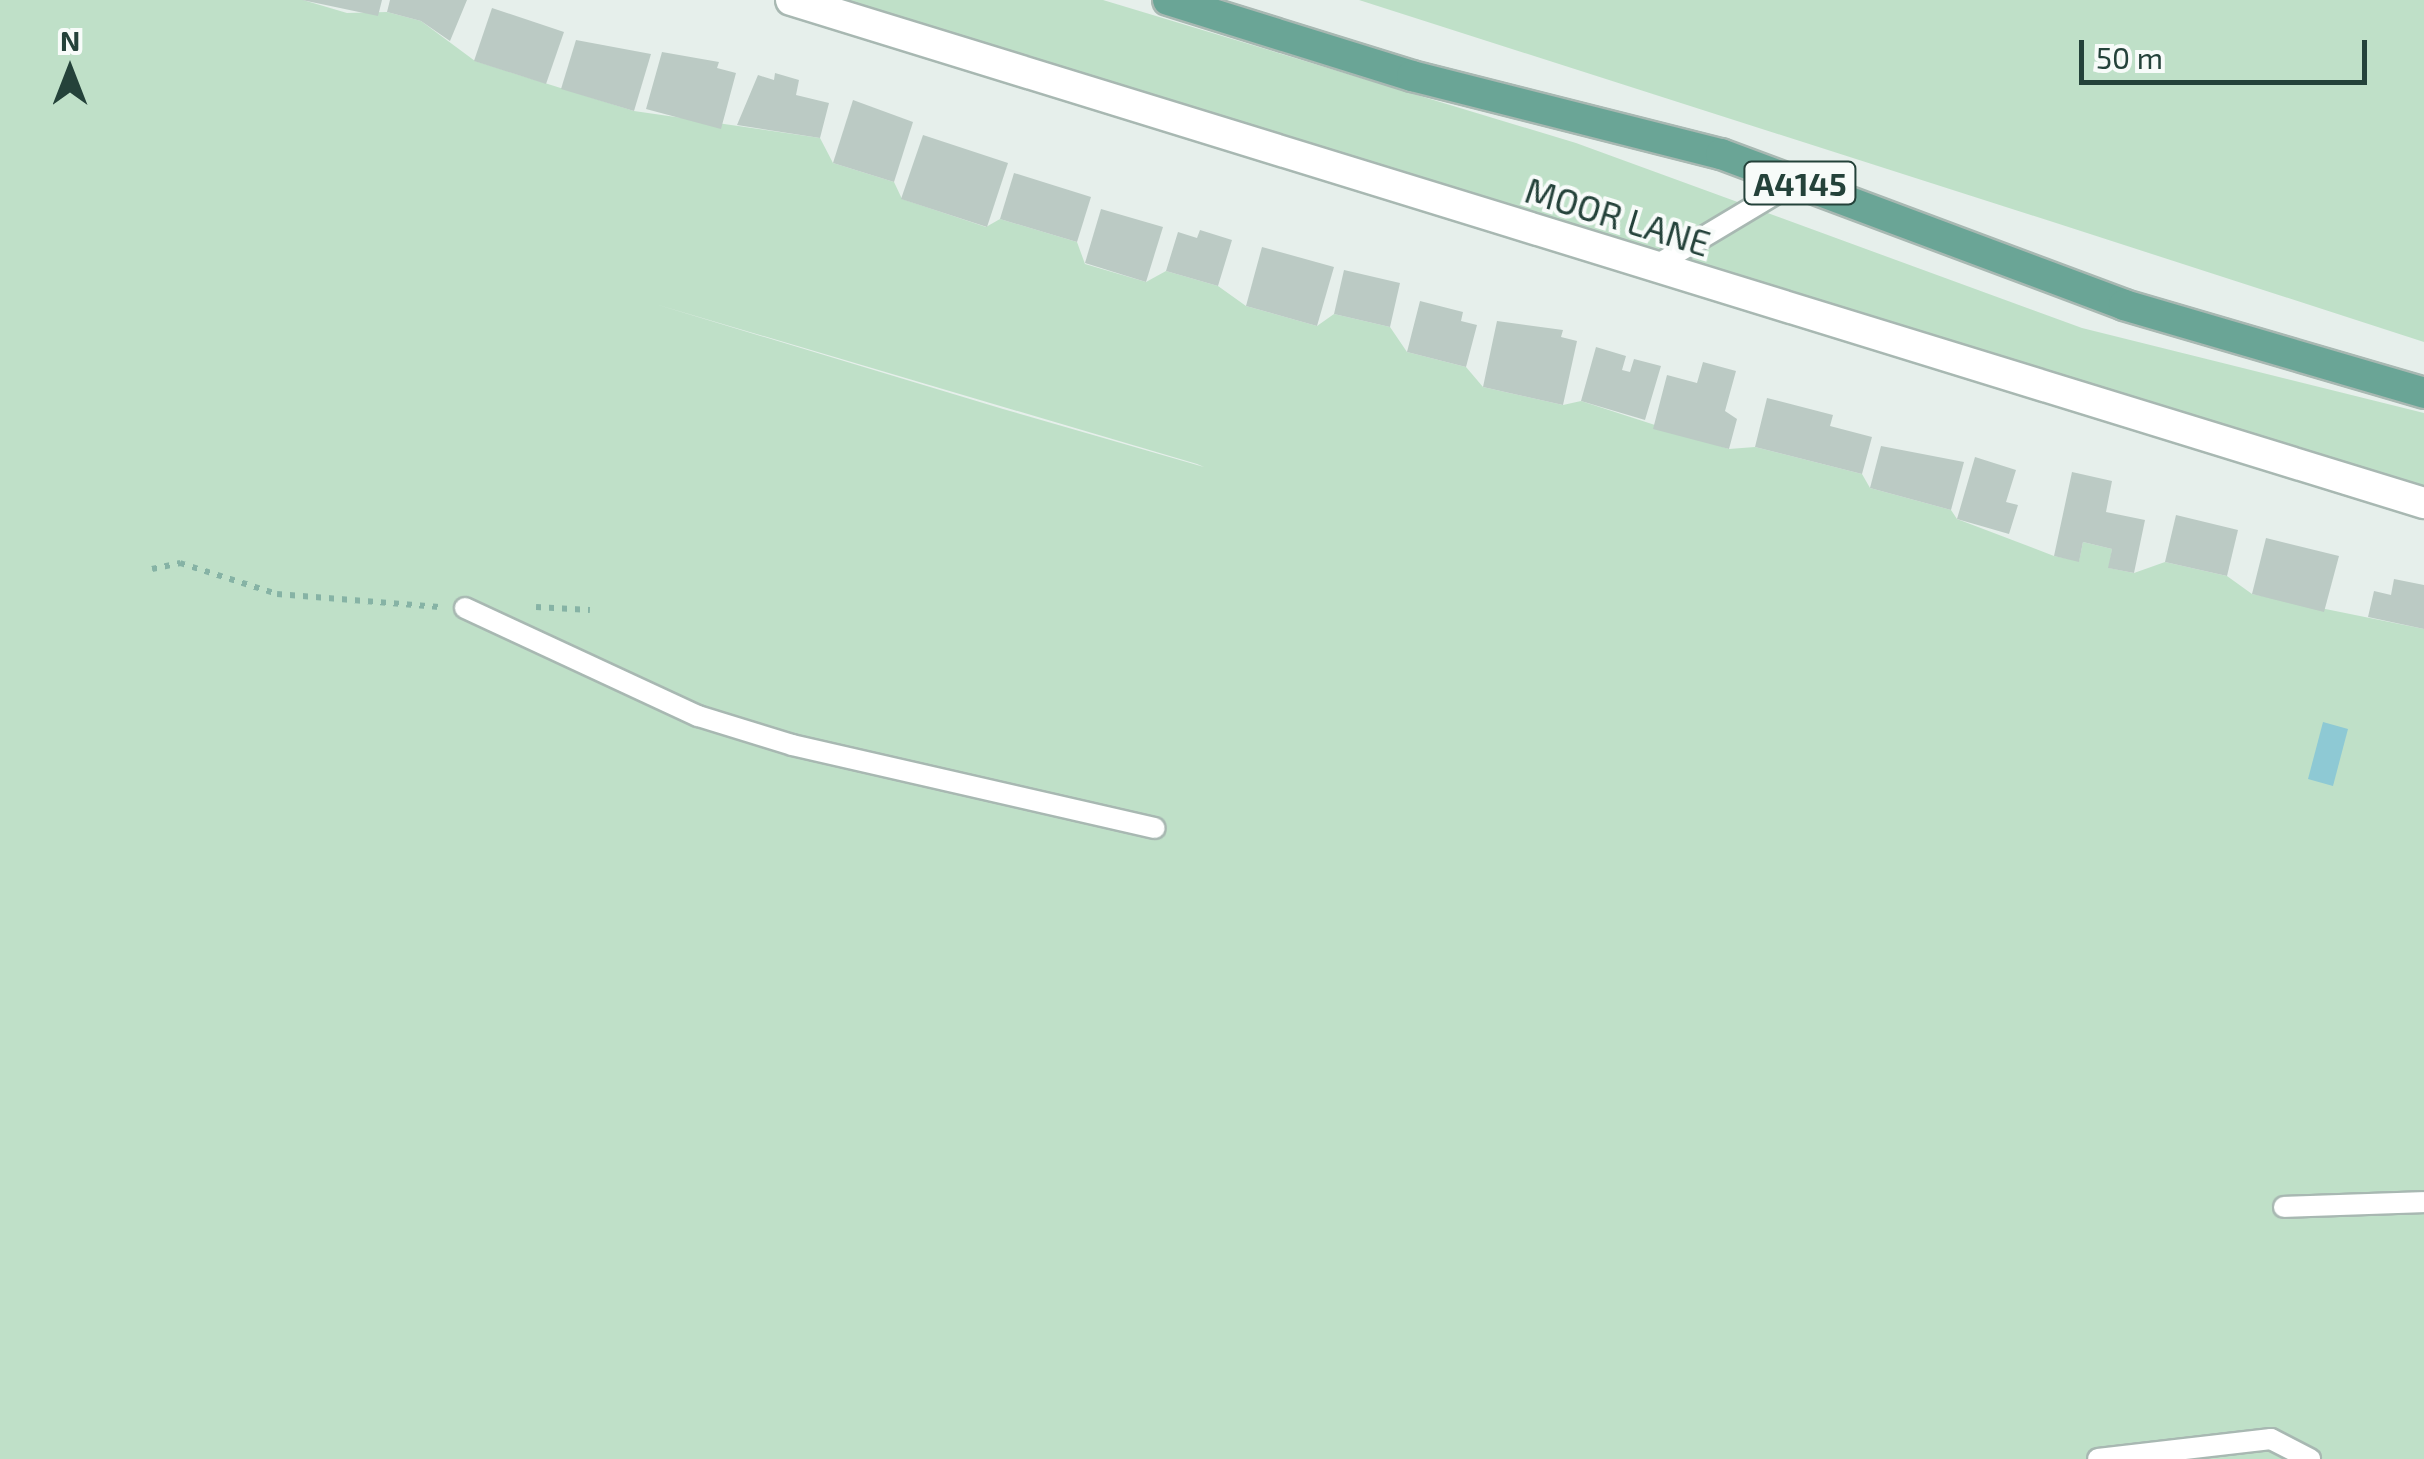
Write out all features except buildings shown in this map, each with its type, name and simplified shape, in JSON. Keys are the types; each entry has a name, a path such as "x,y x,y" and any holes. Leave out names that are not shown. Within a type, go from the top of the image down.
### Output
{"main road":[{"name":"A4145","path":"1168,0 1412,76 1720,154 2124,304 2424,393"}],"street":[{"name":"MOOR LANE","path":"791,0 2424,503"}],"lane":[{"path":"1655,266 1797,181"},
{"path":"465,608 698,716 792,745 1155,828"},
{"path":"2284,1207 2424,1202"},
{"path":"2098,1459 2271,1439 2310,1459"}],"path":[{"path":"152,569 180,563 276,594 465,608"},
{"path":"530,607 590,610"}],"green space":[{"path":"0,0 303,0 347,13 387,12 421,21 475,61 634,111 820,138 833,163 894,182 902,199 986,227 1000,219 1077,242 1085,264 1146,282 1166,271 1218,286 1246,306 1317,326 1334,314 1390,327 1407,352 1466,367 1483,387 1563,405 1581,401 1729,449 1755,447 1862,474 1870,488 1951,510 1957,519 2054,556 2079,561 2083,542 2112,549 2109,568 2134,573 2165,562 2227,576 2252,594 2424,629 2424,1459 0,1459","holes":["655,304 1197,464 1204,467"]},
{"path":"821,0 1103,0 1576,143 2082,328 2424,413 2424,494"},
{"path":"1359,0 2424,0 2424,342 2053,222"}],"water":[{"path":"2323,722 2348,729 2333,786 2308,779"}]}
